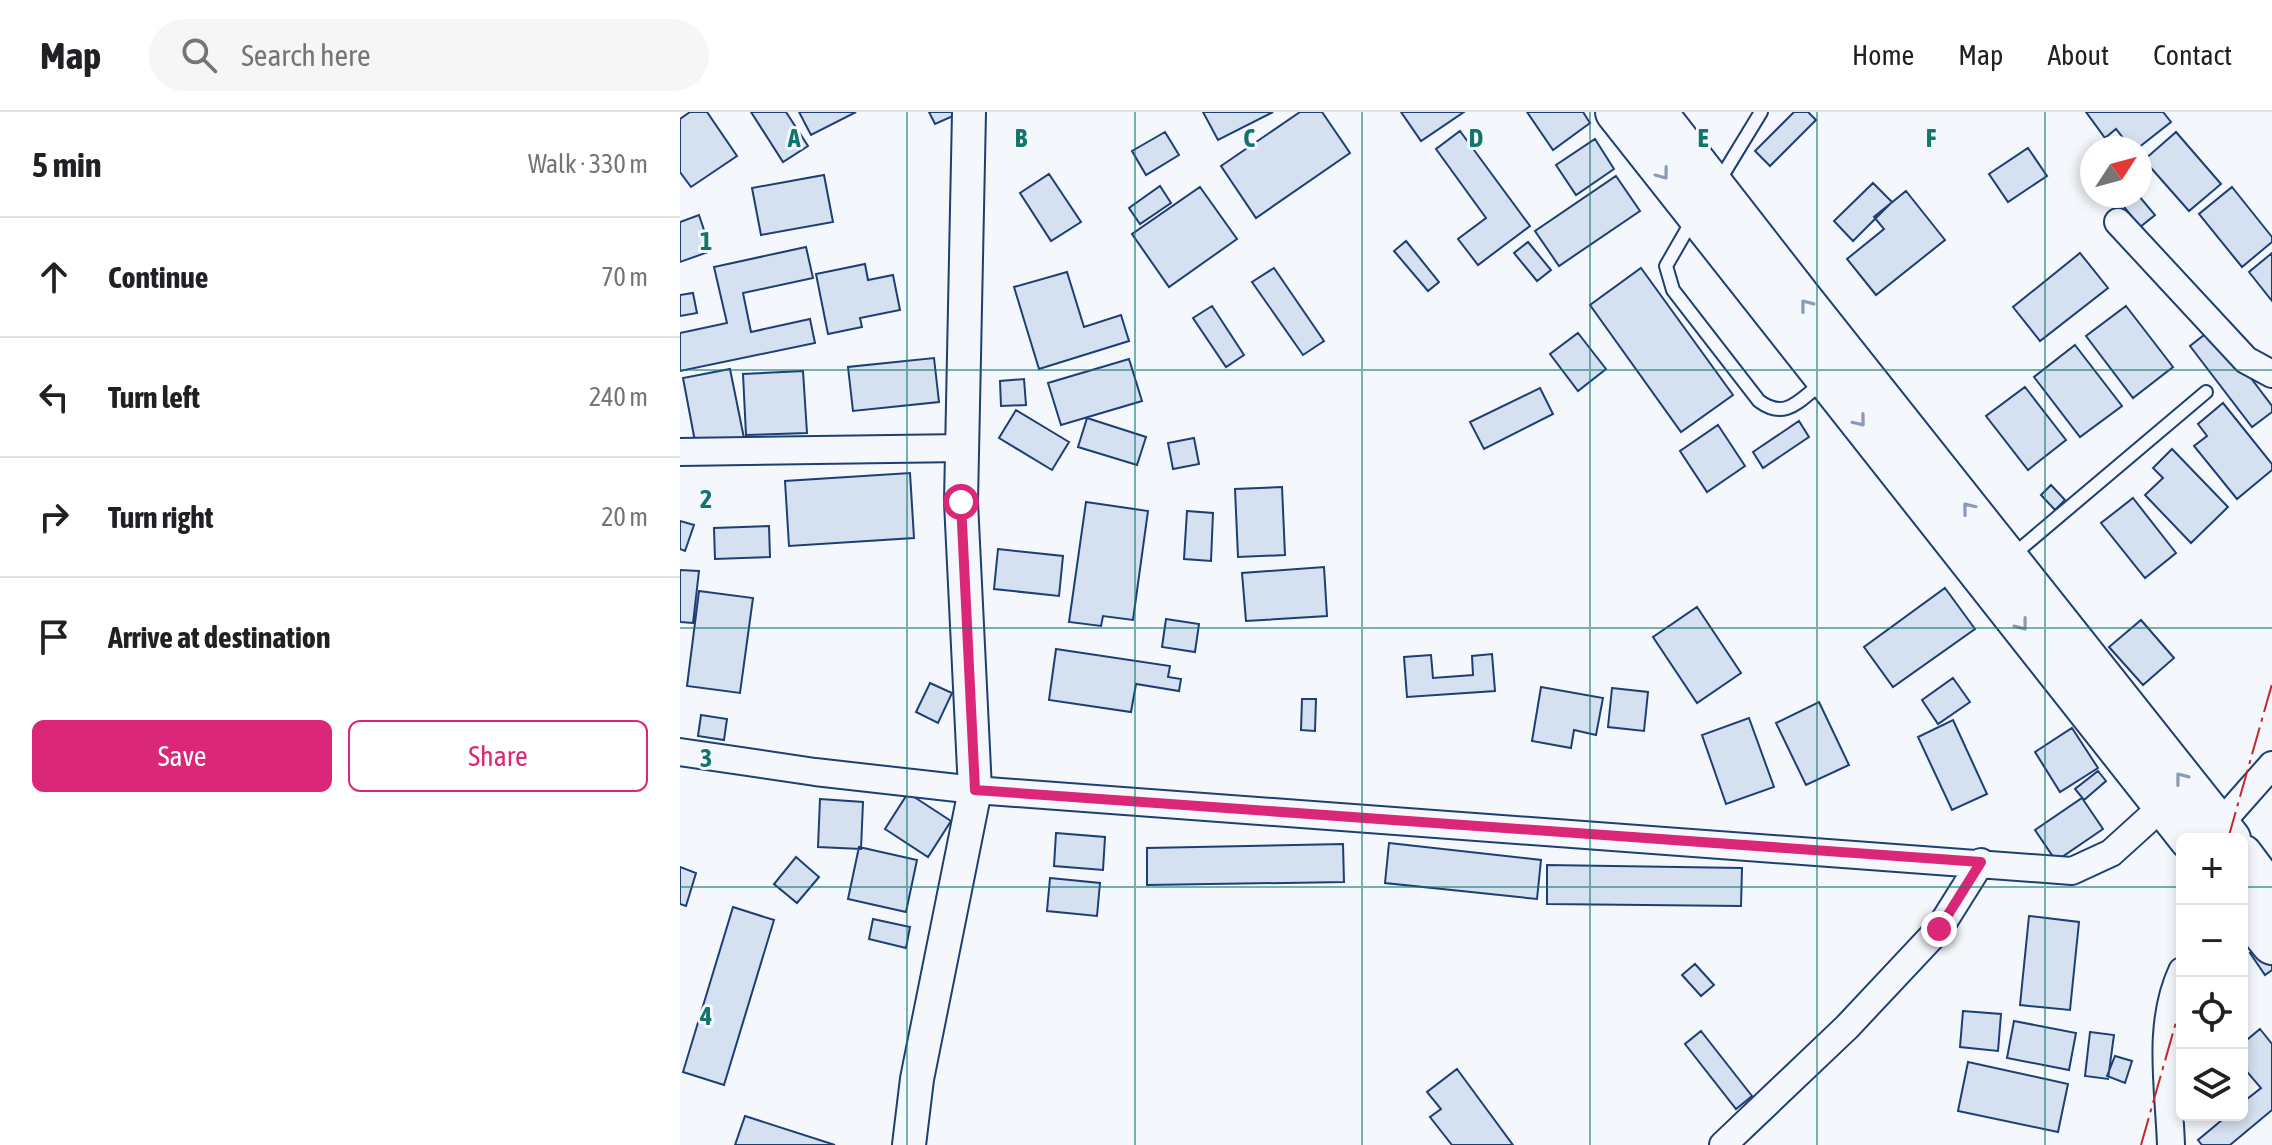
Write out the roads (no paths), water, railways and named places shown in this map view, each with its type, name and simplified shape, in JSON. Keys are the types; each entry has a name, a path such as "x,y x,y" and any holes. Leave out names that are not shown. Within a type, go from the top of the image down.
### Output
{"main road":[{"path":"1616,112 1705,201 2009,558 2215,833"},
{"path":"1656,112 1705,201 1826,380 2164,805 2209,833"},
{"path":"2248,870 2272,895"},
{"path":"2248,914 2272,944"}],"street":[{"path":"909,1145 917,1079 975,790 961,502 969,112"},
{"path":"2118,222 2246,360 2272,374"},
{"path":"680,452 964,448"},
{"path":"680,752 815,772 975,790 2072,871 2111,853 2164,805"},
{"path":"2225,833 2272,765"},
{"path":"1723,1145 1847,1027 1939,929 1981,862"},
{"path":"2171,1145 2166,1024 2179,977"}],"lane":[{"path":"1761,112 1666,266 1673,290 1759,401 1772,410 1787,410 1826,380"},
{"path":"2009,558 2206,392"}]}
